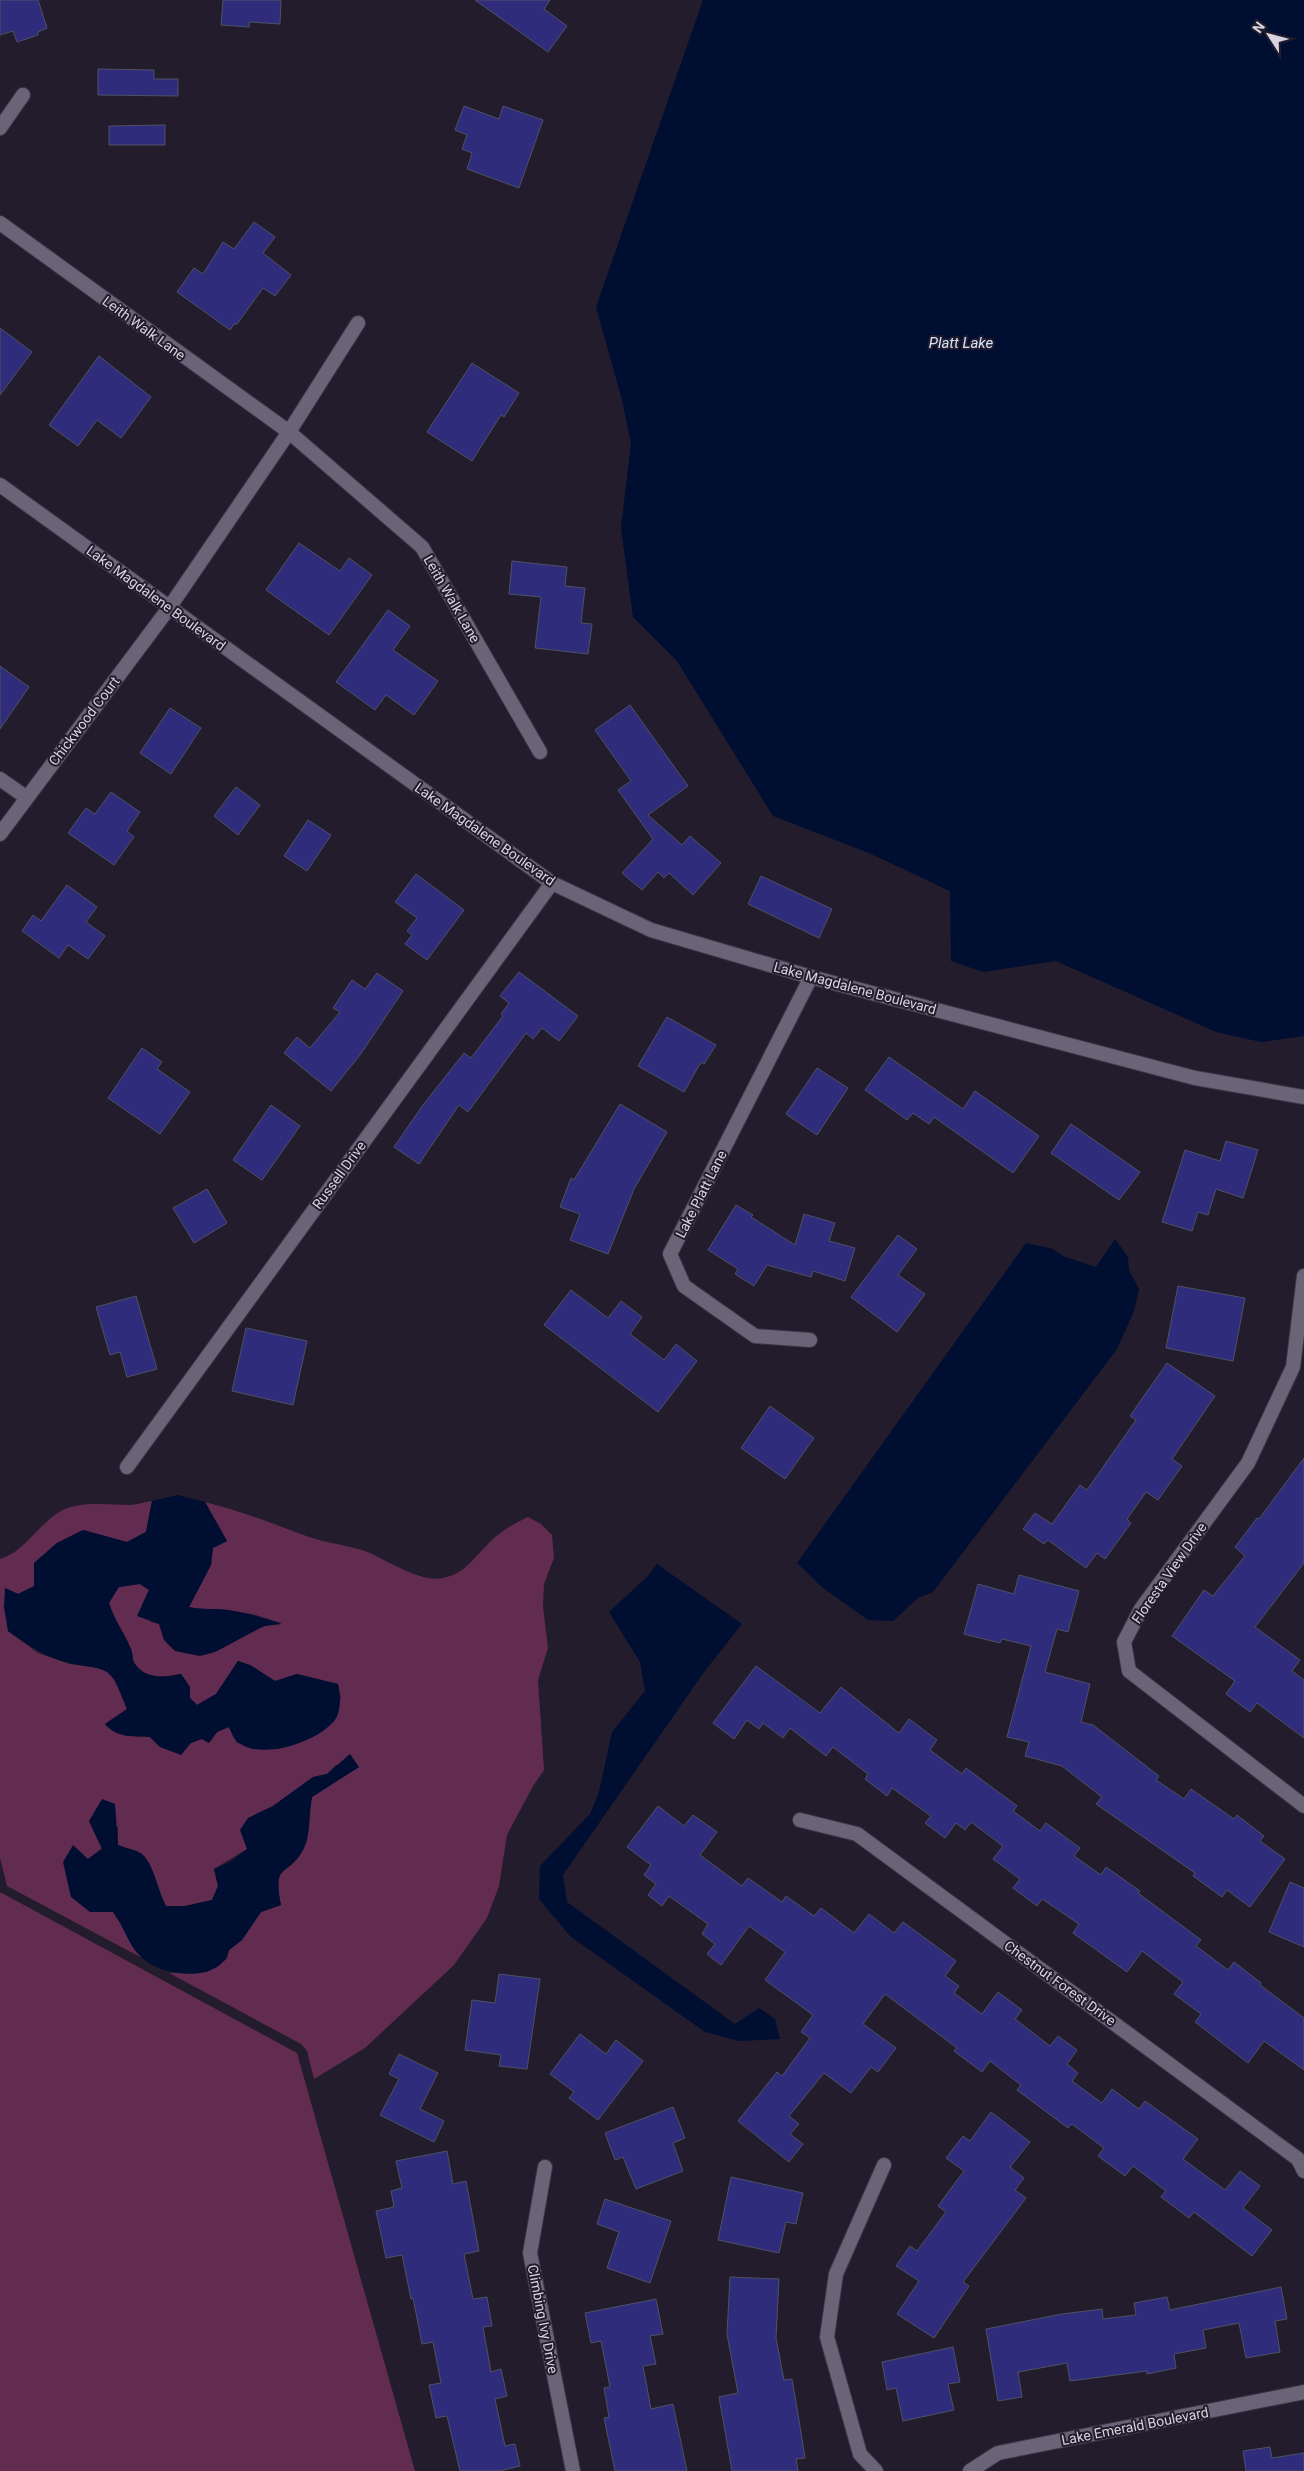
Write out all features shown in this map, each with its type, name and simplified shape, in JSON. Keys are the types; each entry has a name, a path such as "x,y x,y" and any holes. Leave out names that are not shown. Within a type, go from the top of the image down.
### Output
{"street":[{"path":"0,128 23,95"},
{"name":"Leith Walk Lane","path":"0,223 289,432 422,547 540,752"},
{"path":"169,608 289,432 358,323"},
{"name":"Lake Magdalene Boulevard","path":"0,485 552,883 651,930 811,977 1195,1078 1304,1097"},
{"name":"Chickwood Court","path":"0,834 169,608"},
{"path":"0,779 27,798"},
{"name":"Russell Drive","path":"127,1467 552,883"},
{"name":"Lake Platt Lane","path":"810,1340 755,1336 684,1286 670,1254 811,977"},
{"name":"Floresta View Drive","path":"1304,1276 1293,1367 1248,1463 1141,1608 1124,1642 1129,1671 1304,1806"},
{"name":"Chestnut Forest Drive","path":"800,1820 857,1834 1298,2159 1304,2171"},
{"path":"876,2471 860,2454 827,2337 836,2274 884,2165"},
{"name":"Climbing Ivy Drive","path":"545,2167 530,2254 573,2471"},
{"name":"Lake Emerald Boulevard","path":"970,2471 998,2453 1304,2392"}],"shaded area":[{"path":"152,1501 146,1532 127,1542 83,1530 57,1543 34,1563 34,1586 18,1594 5,1588 8,1631 38,1653 70,1664 106,1671 114,1679 127,1709 105,1724 126,1736 150,1737 160,1747 202,1739 209,1743 217,1732 229,1727 237,1743 279,1749 313,1737 335,1720 341,1698 338,1684 297,1674 275,1681 250,1665 238,1661 216,1694 197,1705 190,1698 190,1687 181,1674 169,1676 150,1675 139,1669 135,1664 131,1649 109,1603 118,1587 140,1584 149,1590 142,1605 151,1622 160,1624 163,1635 171,1647 180,1652 209,1653 254,1630 267,1625 281,1623 252,1614 225,1610 211,1611 189,1607 211,1565 213,1548 227,1541 205,1502 309,1537 365,1551 413,1574 434,1579 457,1573 496,1537 528,1517 541,1524 552,1535 554,1558 544,1584 543,1607 548,1648 538,1680 544,1770 533,1786 507,1835 499,1886 487,1918 454,1965 365,2048 314,2079 307,2051 301,2044 169,1973 207,1972 227,1959 229,1950 242,1940 261,1912 281,1905 279,1891 280,1875 298,1858 304,1848 309,1829 312,1797 359,1767 336,1765 327,1774 313,1777 273,1806 248,1818 247,1849 214,1869 218,1886 212,1900 185,1906 166,1906 147,1860 138,1852 118,1845 118,1827 89,1821 102,1848 88,1859 90,1912 113,1912 142,1958 7,1886 0,1858 0,1559 25,1544 54,1515 70,1507 87,1504 132,1505"},
{"path":"0,1892 297,2053 415,2471 0,2471"}],"water":[{"name":"Platt Lake","path":"703,0 1304,0 1304,1036 1261,1042 1216,1032 1056,961 983,972 951,961 950,891 869,853 773,816 677,661 633,617 621,528 631,443 622,400 596,307"},
{"path":"1115,1239 1128,1257 1129,1270 1139,1289 1134,1311 1117,1349 933,1592 918,1598 893,1621 868,1620 823,1588 797,1563 1026,1243 1053,1249 1063,1256 1096,1267"},
{"path":"178,1495 205,1502 227,1541 213,1548 211,1565 189,1607 236,1611 282,1624 264,1626 215,1652 200,1656 175,1651 164,1640 159,1624 137,1616 149,1590 140,1584 119,1587 109,1603 131,1649 134,1662 139,1669 150,1675 169,1676 181,1674 190,1687 190,1698 197,1705 216,1694 238,1661 250,1665 275,1681 297,1674 338,1684 340,1703 337,1717 326,1729 315,1736 289,1746 261,1750 249,1748 239,1743 234,1738 229,1727 217,1732 209,1743 202,1739 191,1743 181,1755 160,1747 150,1737 120,1734 109,1729 105,1724 127,1709 116,1684 107,1672 44,1654 8,1631 4,1607 5,1588 18,1594 34,1586 34,1563 57,1543 83,1530 127,1542 146,1532 152,1501"},
{"path":"657,1564 742,1624 704,1672 563,1875 567,1902 735,2024 759,2008 775,2019 780,2039 739,2041 705,2032 570,1936 539,1899 540,1866 590,1814 599,1792 612,1732 645,1691 640,1662 609,1612 647,1577"},
{"path":"350,1754 359,1767 312,1797 308,1836 304,1848 298,1858 280,1875 279,1891 281,1905 261,1912 242,1940 229,1950 224,1961 215,1968 190,1974 176,1973 150,1964 133,1947 113,1912 90,1912 71,1897 63,1862 73,1845 88,1859 102,1849 89,1821 102,1799 115,1804 118,1845 138,1852 147,1860 166,1906 185,1906 212,1900 218,1886 214,1869 230,1862 247,1849 240,1830 248,1818 273,1806 313,1777 327,1774"}],"building":[{"path":"0,0 38,0 47,28 38,32 38,35 17,42 13,31 0,35"},
{"path":"223,0 281,0 280,24 249,22 249,27 221,25"},
{"path":"475,0 550,0 544,9 567,26 548,52"},
{"path":"98,69 154,70 154,79 178,79 178,96 98,95"},
{"path":"464,106 499,119 503,106 543,120 519,188 467,169 472,153 462,149 467,135 455,130"},
{"path":"165,125 165,145 109,145 109,126"},
{"path":"254,222 275,237 263,253 291,275 275,296 263,288 237,324 234,324 230,330 177,292 194,268 203,274 223,242 234,249"},
{"path":"0,328 32,352 0,395"},
{"path":"99,356 151,397 121,438 97,420 78,446 49,425"},
{"path":"472,363 519,393 504,417 501,415 472,461 427,432"},
{"path":"299,543 340,571 349,558 372,575 329,635 266,590"},
{"path":"512,561 567,567 565,586 585,588 581,623 592,624 588,654 535,648 541,597 509,594"},
{"path":"388,610 410,626 393,650 438,681 414,715 386,695 375,710 336,682"},
{"path":"0,666 29,687 0,729"},
{"path":"630,705 688,786 648,815 682,845 690,836 721,863 693,895 669,873 664,878 658,872 642,890 622,873 653,839 618,790 631,781 595,730"},
{"path":"170,708 201,728 171,774 140,753"},
{"path":"236,787 260,805 238,835 214,816"},
{"path":"111,792 140,812 127,831 134,837 114,865 68,833 86,808 95,814"},
{"path":"308,820 331,835 307,871 284,856"},
{"path":"416,874 464,910 427,960 405,944 412,935 407,931 417,918 395,902"},
{"path":"761,876 832,909 819,938 748,904"},
{"path":"67,885 97,907 86,922 105,936 88,959 68,945 59,958 22,931 33,915 41,921"},
{"path":"519,972 578,1016 559,1041 542,1028 533,1039 526,1033 468,1112 459,1105 419,1164 394,1147 423,1105 464,1053 471,1058 503,1016 501,1014 509,1003 500,996"},
{"path":"377,973 403,991 360,1055 331,1091 284,1053 297,1037 310,1048 340,1012 333,1008 352,980 365,989"},
{"path":"667,1017 716,1045 704,1064 701,1062 684,1092 638,1066"},
{"path":"142,1048 162,1062 157,1069 190,1092 160,1134 108,1098"},
{"path":"889,1057 963,1109 975,1091 1039,1136 1013,1173 934,1117 929,1124 913,1113 907,1120 865,1090"},
{"path":"817,1068 848,1088 817,1135 786,1114"},
{"path":"620,1104 667,1132 634,1189 608,1254 570,1240 580,1214 560,1207 571,1178 574,1180"},
{"path":"271,1105 300,1126 262,1180 233,1160"},
{"path":"1071,1124 1140,1172 1119,1200 1051,1153"},
{"path":"1226,1141 1258,1150 1243,1198 1216,1189 1208,1215 1198,1212 1192,1231 1162,1222 1185,1150 1220,1161"},
{"path":"207,1189 227,1223 194,1243 173,1208"},
{"path":"736,1205 753,1215 751,1217 795,1245 804,1214 835,1223 829,1241 855,1248 845,1281 813,1271 811,1277 767,1265 754,1286 735,1274 738,1269 708,1250"},
{"path":"898,1235 917,1249 898,1275 925,1294 897,1332 851,1297"},
{"path":"1178,1286 1245,1298 1233,1361 1166,1348"},
{"path":"571,1290 608,1318 621,1301 642,1317 630,1334 664,1360 676,1344 697,1361 658,1412 544,1325"},
{"path":"136,1296 157,1369 127,1377 120,1352 110,1355 96,1307"},
{"path":"246,1328 307,1341 293,1405 232,1391"},
{"path":"1167,1363 1215,1396 1172,1459 1182,1466 1158,1500 1146,1492 1127,1519 1131,1523 1105,1559 1097,1553 1086,1568 1048,1540 1044,1544 1023,1529 1035,1513 1052,1524 1080,1485 1087,1490 1136,1420 1130,1416"},
{"path":"770,1406 814,1438 785,1479 741,1448"},
{"path":"1304,1458 1304,1563 1255,1627 1300,1660 1292,1671 1304,1680 1304,1738 1257,1703 1250,1712 1226,1694 1235,1681 1172,1636 1204,1590 1213,1596 1245,1556 1235,1547 1257,1518 1259,1519"},
{"path":"1019,1575 1079,1591 1068,1632 1057,1629 1045,1672 1090,1684 1081,1722 1093,1725 1159,1776 1156,1780 1184,1799 1191,1789 1234,1819 1237,1815 1264,1836 1260,1841 1285,1859 1250,1907 1227,1890 1222,1897 1193,1876 1195,1873 1096,1804 1102,1797 1062,1766 1025,1756 1029,1742 1007,1737 1031,1646 1002,1639 1000,1643 964,1634 978,1584 1014,1594"},
{"path":"756,1666 820,1713 841,1687 899,1733 909,1719 937,1740 930,1750 962,1774 966,1768 1017,1806 1013,1811 1040,1831 1046,1823 1080,1848 1074,1856 1101,1875 1106,1867 1140,1891 1138,1893 1201,1940 1196,1946 1228,1970 1234,1962 1261,1983 1260,1985 1304,2018 1304,2070 1264,2041 1248,2063 1195,2022 1201,2014 1174,1994 1183,1982 1142,1951 1127,1972 1073,1933 1079,1924 1042,1899 1037,1906 1013,1888 1020,1879 993,1859 1003,1846 971,1822 965,1830 956,1823 945,1838 925,1823 931,1816 892,1788 887,1796 865,1779 868,1774 833,1747 826,1756 790,1728 783,1738 763,1723 759,1729 747,1720 734,1739 713,1723"},
{"path":"658,1806 684,1826 693,1815 717,1832 700,1855 742,1886 748,1878 782,1902 786,1896 814,1916 821,1908 854,1933 869,1914 894,1933 903,1922 956,1961 945,1976 959,1986 954,1993 982,2014 998,1992 1022,2010 1015,2019 1050,2046 1058,2036 1077,2050 1067,2064 1078,2073 1072,2081 1102,2103 1112,2089 1139,2109 1145,2101 1198,2139 1183,2159 1225,2190 1240,2171 1260,2186 1243,2208 1272,2230 1252,2256 1194,2212 1189,2218 1161,2197 1166,2191 1133,2166 1125,2176 1098,2156 1104,2148 1072,2124 1068,2128 1017,2090 1021,2085 990,2061 982,2072 954,2051 957,2048 885,1994 863,2024 896,2048 878,2072 871,2067 851,2093 824,2073 789,2116 799,2124 790,2134 803,2144 789,2162 738,2121 777,2072 782,2076 810,2038 801,2032 813,2015 765,1980 785,1952 749,1926 721,1965 707,1954 715,1944 702,1934 708,1924 669,1896 662,1906 648,1895 656,1884 644,1875 651,1865 627,1847"},
{"path":"1290,1882 1304,1888 1304,1947 1269,1932"},
{"path":"499,1974 540,1979 527,2069 499,2066 501,2055 465,2050 472,2000 495,2003"},
{"path":"580,2034 606,2054 616,2040 643,2061 598,2120 569,2098 574,2092 550,2074"},
{"path":"399,2054 438,2073 420,2109 444,2121 434,2142 380,2115 399,2079 389,2074"},
{"path":"673,2107 685,2138 673,2143 683,2171 636,2189 623,2157 615,2160 605,2133"},
{"path":"991,2112 1030,2142 1010,2167 1024,2178 1015,2190 1026,2198 963,2282 969,2286 934,2338 897,2314 919,2281 896,2266 910,2246 917,2251 946,2212 938,2206 964,2171 946,2158 963,2136 970,2141"},
{"path":"447,2151 453,2184 466,2181 479,2251 464,2254 473,2299 487,2297 492,2326 483,2327 491,2372 501,2369 507,2396 495,2399 505,2446 515,2444 520,2466 499,2471 460,2471 447,2416 436,2418 429,2385 441,2383 433,2342 422,2344 402,2255 386,2258 376,2211 394,2207 391,2191 402,2188 396,2161"},
{"path":"731,2177 803,2193 796,2224 786,2222 779,2253 718,2240"},
{"path":"605,2199 671,2221 650,2283 607,2268 619,2232 597,2224"},
{"path":"730,2277 779,2279 776,2338 784,2380 792,2379 798,2414 805,2458 796,2459 798,2471 732,2471 719,2397 738,2393 727,2334"},
{"path":"1281,2287 1287,2319 1275,2321 1280,2352 1246,2358 1239,2323 1203,2330 1206,2348 1174,2354 1176,2368 1147,2374 1147,2371 1070,2381 1067,2363 1018,2372 1022,2397 998,2401 986,2329 1062,2314 1102,2309 1103,2319 1136,2315 1134,2303 1167,2297 1170,2310"},
{"path":"656,2299 663,2334 650,2336 656,2364 643,2366 651,2409 673,2404 687,2471 615,2471 604,2418 609,2417 604,2388 610,2387 601,2341 591,2343 585,2313"},
{"path":"953,2347 960,2382 948,2384 954,2410 903,2421 896,2388 887,2390 882,2362"},
{"path":"1270,2447 1272,2458 1304,2453 1304,2471 1246,2471 1243,2451"}]}
